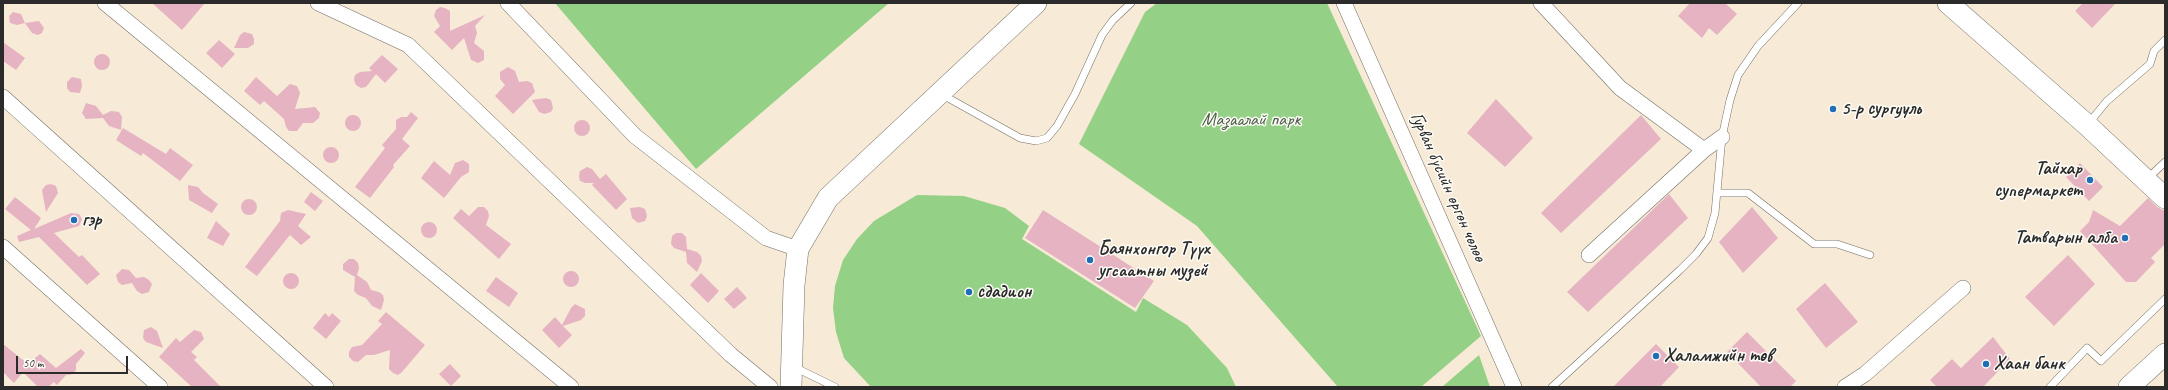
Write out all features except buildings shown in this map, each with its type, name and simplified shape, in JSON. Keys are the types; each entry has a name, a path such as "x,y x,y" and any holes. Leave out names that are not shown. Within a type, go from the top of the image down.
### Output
{"street":[{"path":"105,3 572,387"},
{"path":"318,3 408,45 731,354 770,387"},
{"path":"508,3 635,136 766,238 798,249"},
{"path":"791,387 794,285 798,249 828,198 1036,3"},
{"name":"Гурван бүсийн өргөн чөлөө","path":"1344,3 1514,387"},
{"path":"1541,3 1620,88 1704,150"},
{"path":"1948,3 2087,125 2165,198"},
{"path":"3,97 326,387"},
{"path":"1589,255 1704,150 1722,137"},
{"path":"3,247 160,387"},
{"path":"1845,387 1866,374 1963,288"},
{"path":"2129,387 2165,354"}],"lane":[{"path":"940,93 1020,138 1036,141 1047,138 1057,126 1071,100 1102,35 1113,20 1130,3"},
{"path":"1552,387 1696,254 1708,238 1715,213 1718,193 1722,137 1730,100 1738,75 1758,46 1797,3"},
{"path":"2087,125 2107,101 2150,64 2154,51 2165,40"},
{"path":"2146,180 2165,162"},
{"path":"1718,193 1748,193 1814,244 1837,244 1870,255"},
{"path":"2050,387 2088,348 2101,361 2163,304"},
{"path":"791,366 835,387"}],"green space":[{"path":"555,3 889,3 696,169"},
{"name":"Мазаалай парк","path":"1157,3 1327,3 1481,336 1421,387 1338,387 1197,226 1079,144 1145,12"},
{"name":"сдадион","path":"917,195 964,196 1005,208 1029,226 1022,239 1136,312 1143,298 1187,325 1227,368 1236,387 871,387 844,358 836,332 833,308 835,286 843,260 857,239 874,221"},
{"path":"1479,355 1490,387 1442,387"}],"place":[{"name":"5-р сургууль","path":"1833,109"},
{"name":"Тайхар супермаркет","path":"2090,180"},
{"name":"гэр","path":"74,220"},
{"name":"Татварын алба","path":"2125,238"},
{"name":"Баянхонгор Түүх угсаатны музей","path":"1090,260"},
{"name":"сдадион","path":"969,292"},
{"name":"Халамжийн төв","path":"1656,356"},
{"name":"Хаан банк","path":"1986,364"}]}
